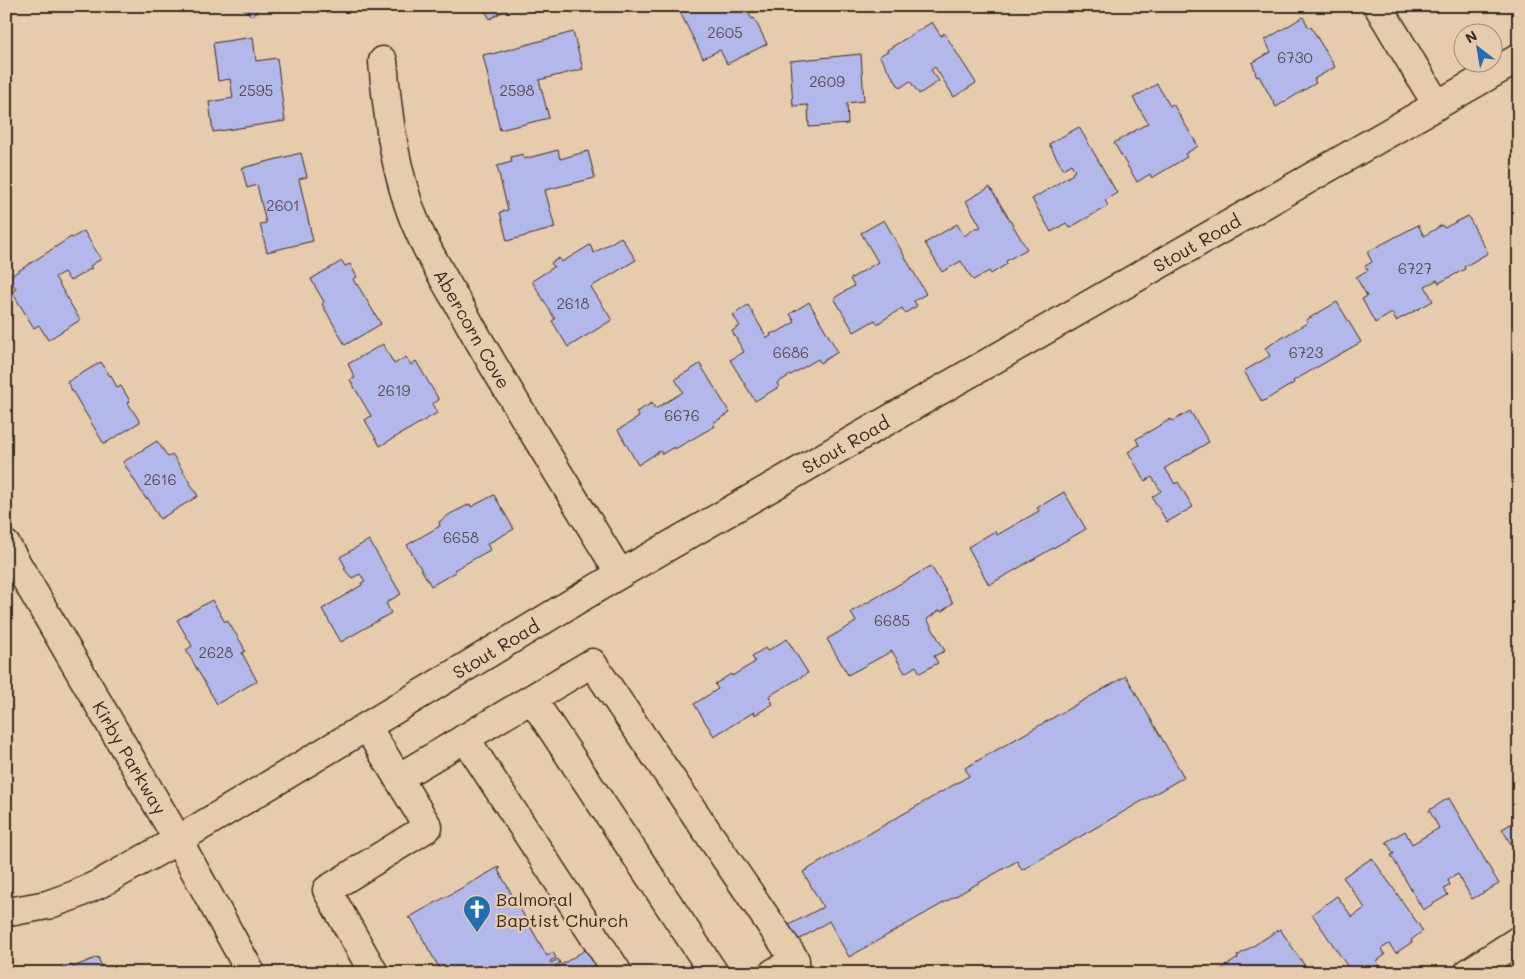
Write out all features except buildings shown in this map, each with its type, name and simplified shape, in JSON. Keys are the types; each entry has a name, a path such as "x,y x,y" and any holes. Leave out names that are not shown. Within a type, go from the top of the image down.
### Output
{"street":[{"path":"1378,6 1437,105"},
{"name":"Stout Road","path":"6,911 46,905 75,895 101,883 178,840 620,574 1519,58"},
{"name":"Abercorn Cove","path":"383,62 387,111 395,156 408,204 427,246 479,341 620,574"},
{"name":"Kirby Parkway","path":"6,545 178,840 251,973"},
{"path":"398,778 592,663 795,960 773,973"},
{"path":"532,699 714,973"},
{"path":"367,727 428,827 327,890 374,973"},
{"path":"465,738 618,973"},
{"path":"1468,973 1519,940"}],"place":[{"name":"Balmoral Baptist Church","path":"477,933"}]}
